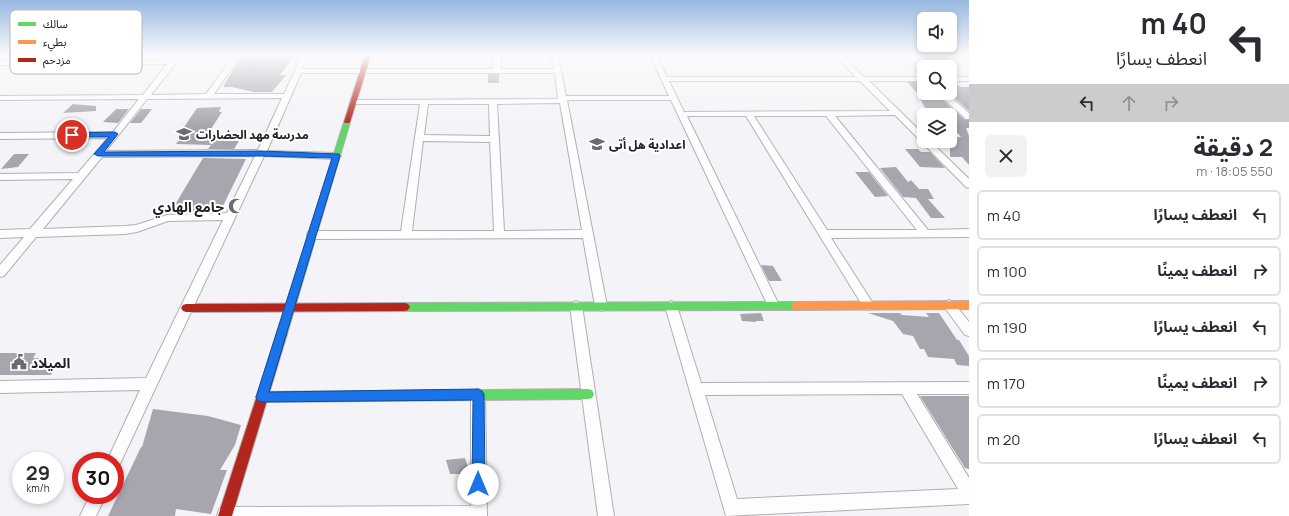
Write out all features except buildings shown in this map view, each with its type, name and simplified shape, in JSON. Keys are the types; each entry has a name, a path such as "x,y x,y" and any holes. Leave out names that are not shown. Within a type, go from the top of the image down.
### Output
{"street":[{"path":"0,273 159,79"},
{"path":"208,97 220,79"},
{"path":"118,452 261,153 294,79"},
{"path":"360,79 225,515 478,515 478,394"},
{"path":"559,79 601,306"},
{"path":"665,79 772,305"},
{"path":"864,79 917,132"},
{"path":"957,80 969,80"},
{"path":"0,104 4,98 286,96"},
{"path":"353,102 493,102 674,98"},
{"path":"950,100 968,114"},
{"path":"406,234 424,102"},
{"path":"493,102 499,234"},
{"path":"748,113 868,305"},
{"path":"828,113 925,233"},
{"path":"681,114 897,113"},
{"path":"0,136 115,134"},
{"path":"419,138 494,139"},
{"path":"933,148 969,185"},
{"path":"98,154 261,153 336,156"},
{"path":"0,177 80,176"},
{"path":"0,234 125,230 137,228 167,218 230,216"},
{"path":"824,234 969,233"},
{"path":"312,234 588,234"},
{"path":"949,305 969,331"},
{"path":"186,308 969,305"},
{"path":"576,306 606,516"},
{"path":"671,306 732,511 969,496"},
{"path":"0,388 150,384"},
{"path":"906,388 969,492"},
{"path":"696,389 969,388"},
{"path":"262,397 588,394"},
{"path":"88,516 94,504"}],"traffic: fast":[{"path":"282,334 347,122"},
{"path":"405,307 796,306"},
{"path":"262,397 588,394"}],"traffic: slow":[{"path":"796,306 969,305"}],"traffic: jam":[{"path":"347,122 360,79"},
{"path":"186,308 405,307"},
{"path":"225,516 282,334"}],"place":[{"name":"مدرسة مهد الحضارات","path":"184,134"},
{"name":"اعدادية هل أتى","path":"597,144"},
{"name":"جامع الهادي","path":"236,206"},
{"name":"الميلاد","path":"19,362"}],"route":[{"path":"72,135 115,134 98,154 261,153 336,156 262,397 478,394 478,484"}]}
